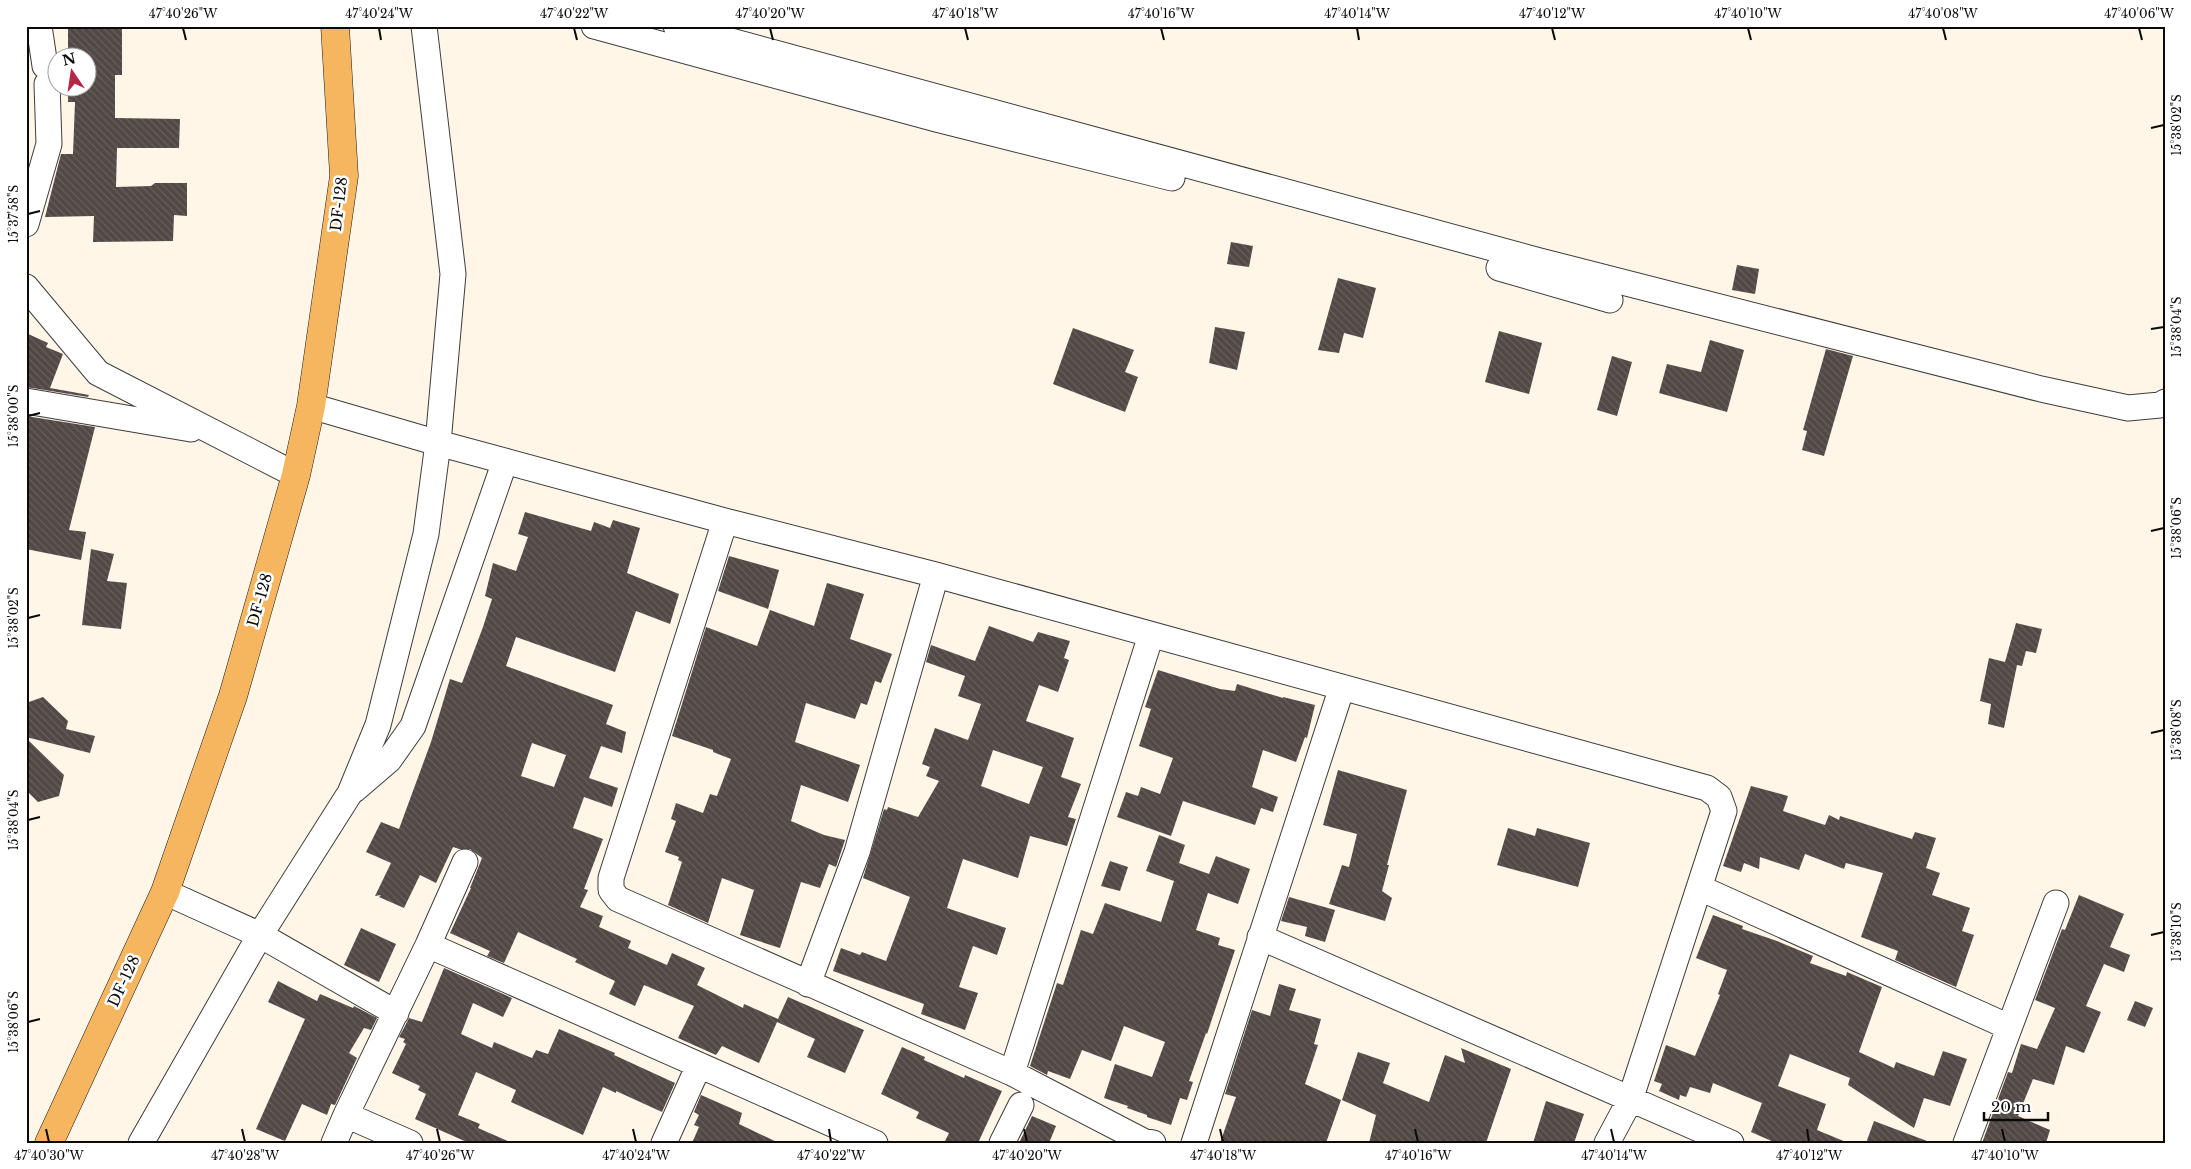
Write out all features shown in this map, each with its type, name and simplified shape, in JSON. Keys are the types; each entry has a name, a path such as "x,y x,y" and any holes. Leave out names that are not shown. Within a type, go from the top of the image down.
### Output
{"main road":[{"name":"DF-128","path":"50,1143 165,892 233,696 296,475 311,406 344,176 335,26"}],"street":[{"path":"26,224 50,144 46,75 39,26"},
{"path":"141,1143 260,935 350,793 378,725 426,534 438,443 453,274 424,26"},
{"path":"594,26 936,119 1279,205 1610,300"},
{"path":"676,26 1540,261 2031,387 2128,408 2160,405 2165,402"},
{"path":"26,287 98,372 296,475"},
{"path":"26,401 215,432"},
{"path":"311,406 438,443 726,521 936,575 1706,788 1719,797 1724,810 1630,1100 1607,1143"},
{"path":"350,793 389,760 413,726 504,461"},
{"path":"726,521 611,878 611,890 618,899 1012,1072 1146,1142"},
{"path":"808,984 857,852 936,575"},
{"path":"1012,1072 1151,635"},
{"path":"1194,1143 1342,687"},
{"path":"334,1143 428,945 465,862"},
{"path":"1700,888 2009,1027"},
{"path":"165,892 260,935 396,1012"},
{"path":"1966,1143 2056,903"},
{"path":"1260,937 1731,1143"},
{"path":"428,945 875,1143"},
{"path":"664,1143 699,1065"},
{"path":"1002,1143 1020,1106"},
{"path":"346,1115 410,1143"}],"building":[{"path":"68,26 122,26 122,75 115,75 115,118 180,119 179,148 117,148 116,187 151,186 155,183 187,183 187,216 174,215 173,241 93,242 94,216 45,217 61,154 73,154 75,102 68,102 68,98 98,98 98,48 68,48"},
{"path":"1231,242 1253,246 1249,267 1227,264"},
{"path":"1737,265 1759,269 1755,294 1732,290"},
{"path":"1338,278 1376,288 1363,338 1344,333 1339,353 1318,350"},
{"path":"1215,327 1245,332 1237,370 1209,363"},
{"path":"1073,328 1134,350 1125,372 1138,377 1125,412 1053,384"},
{"path":"1499,331 1542,343 1529,394 1485,382"},
{"path":"26,333 48,343 46,347 63,354 50,388 89,395 88,397 26,387"},
{"path":"1710,340 1744,350 1727,412 1659,393 1667,364 1701,372"},
{"path":"1826,349 1853,356 1824,456 1802,450 1807,431 1803,430"},
{"path":"1612,356 1632,362 1617,416 1597,410"},
{"path":"26,416 95,427 69,530 86,532 81,560 26,549"},
{"path":"525,512 591,531 594,522 610,528 613,520 640,528 627,573 679,594 670,624 636,611 615,672 516,637 506,666 613,705 606,724 626,732 622,753 601,746 589,778 618,788 612,807 584,797 573,828 603,839 584,889 588,890 580,907 603,916 599,927 631,941 628,948 667,965 672,953 705,968 697,985 743,1008 744,1004 778,1019 788,997 864,1030 845,1073 807,1057 815,1039 777,1022 759,1063 722,1046 716,1055 678,1038 694,1006 644,985 635,1006 609,994 615,981 575,962 577,959 518,932 504,963 487,956 490,951 450,933 471,888 482,858 470,849 453,847 436,883 420,875 404,908 379,897 381,895 375,896 391,863 366,852 381,822 399,829 431,742 450,679 462,683 483,627 492,599 485,596 493,563 516,571 528,537 518,534","holes":["532,743 566,755 554,787 521,776"]},
{"path":"91,549 114,554 107,581 127,583 121,629 82,625"},
{"path":"729,556 779,570 768,609 718,591"},
{"path":"827,583 864,594 850,639 892,654 881,683 875,681 867,705 861,703 855,719 806,703 795,742 860,765 848,802 801,785 791,821 824,835 845,840 836,867 829,864 820,888 801,882 780,948 740,935 754,890 722,878 708,923 668,905 682,862 678,860 679,857 665,852 676,821 671,819 676,803 703,813 710,794 717,796 731,759 713,752 713,750 672,736 706,627 757,646 770,610 814,626"},
{"path":"2016,623 2042,629 2036,653 2026,651 2022,666 2017,665 2004,728 1988,724 1991,704 1980,701 1989,658 2005,662"},
{"path":"989,626 1033,642 1038,632 1070,641 1064,658 1069,660 1058,692 1039,685 1026,721 1074,738 1061,777 1081,784 1068,817 1076,819 1067,846 1030,836 1018,878 963,859 947,908 1006,928 997,955 973,946 959,987 978,993 965,1030 921,1014 924,1004 833,971 841,948 860,955 862,952 886,961 910,897 863,878 884,809 887,810 888,807 918,817 939,781 926,776 930,767 922,764 935,728 968,740 981,704 958,696 965,676 926,662 931,645 975,661","holes":["993,750 1043,767 1029,804 981,786"]},
{"path":"1158,670 1220,689 1235,691 1237,684 1283,698 1315,705 1307,738 1305,737 1296,762 1263,750 1252,787 1278,797 1273,812 1261,808 1255,825 1183,801 1171,836 1117,817 1126,792 1138,796 1141,787 1160,794 1173,758 1139,746 1151,709 1145,707"},
{"path":"43,697 68,721 66,729 95,736 90,753 26,737 26,703"},
{"path":"26,738 64,775 59,796 38,802 26,790 29,765 26,762"},
{"path":"1338,770 1407,790 1382,891 1392,898 1385,921 1329,904 1342,865 1349,867 1357,834 1323,825"},
{"path":"1751,786 1788,796 1783,811 1825,825 1829,815 1839,820 1840,816 1912,839 1915,832 1936,838 1926,868 1940,873 1932,895 1970,908 1962,931 1974,935 1956,987 1895,960 1898,951 1861,937 1883,873 1846,863 1844,869 1805,854 1799,870 1760,857 1759,869 1744,863 1741,872 1723,866"},
{"path":"1508,828 1535,836 1537,828 1590,843 1578,887 1497,865"},
{"path":"1159,835 1185,845 1179,863 1209,874 1216,856 1250,869 1238,904 1208,893 1196,930 1220,938 1218,945 1235,950 1189,1081 1193,1082 1187,1100 1180,1098 1171,1125 1147,1117 1147,1115 1127,1108 1128,1106 1104,1098 1115,1064 1152,1077 1165,1042 1124,1026 1111,1061 1082,1050 1070,1079 1048,1071 1047,1075 1030,1066 1057,983 1063,985 1081,930 1093,934 1105,903 1161,922 1174,881 1146,871"},
{"path":"1110,861 1128,867 1120,891 1101,886"},
{"path":"2079,895 2124,914 2110,947 2130,955 2124,972 2104,964 2086,1006 2101,1012 2084,1053 2066,1046 2054,1085 2033,1079 2018,1116 2050,1130 2046,1143 1982,1143 2008,1072 2012,1073 2021,1044 2037,1049 2055,1008 2035,1000 2062,929 2065,930"},
{"path":"1289,897 1335,910 1325,942 1305,936 1307,927 1281,921"},
{"path":"1713,915 1743,926 1742,929 1813,956 1810,963 1846,976 1847,972 1882,987 1859,1052 1894,1068 1896,1062 1934,1076 1943,1051 1967,1059 1950,1106 1924,1098 1914,1128 1848,1085 1850,1078 1790,1054 1778,1086 1826,1104 1817,1130 1846,1142 1776,1143 1751,1132 1762,1103 1713,1083 1710,1093 1690,1087 1686,1097 1680,1095 1679,1100 1659,1091 1662,1084 1654,1081 1666,1045 1695,1056 1720,995 1718,994 1727,970 1696,958"},
{"path":"361,928 396,944 379,982 344,965"},
{"path":"444,968 512,998 503,1017 473,1003 461,1034 492,1048 494,1042 532,1058 536,1050 548,1054 559,1029 615,1053 614,1055 675,1083 662,1112 603,1087 583,1135 511,1102 516,1090 476,1072 458,1115 480,1124 478,1128 512,1143 469,1143 415,1119 426,1094 418,1090 420,1086 392,1073 406,1044 403,1042 405,1039 399,1037 409,1018 422,1022"},
{"path":"278,981 317,1001 320,994 353,1008 354,1006 377,1018 371,1030 364,1028 349,1053 357,1058 335,1105 331,1104 327,1115 302,1104 285,1141 256,1129 305,1019 268,1002"},
{"path":"1279,984 1296,989 1289,1010 1321,1019 1314,1044 1318,1045 1305,1084 1341,1100 1326,1143 1220,1143 1236,1097 1225,1094 1252,1010 1270,1016"},
{"path":"2135,1001 2153,1008 2145,1027 2127,1020"},
{"path":"902,1047 925,1057 924,1060 964,1078 965,1075 1002,1091 978,1143 944,1143 949,1133 916,1118 919,1112 881,1094"},
{"path":"1461,1048 1511,1069 1486,1143 1369,1143 1376,1115 1342,1100 1358,1052 1390,1063 1383,1083 1429,1102 1445,1055 1465,1063"},
{"path":"701,1095 742,1113 739,1124 779,1143 692,1143 699,1127 694,1125 699,1115 694,1112"},
{"path":"1546,1101 1584,1114 1574,1143 1533,1143"},
{"path":"1032,1116 1056,1126 1049,1143 1019,1143"},
{"path":"1874,1121 1927,1141 1926,1143 1866,1143"}]}
